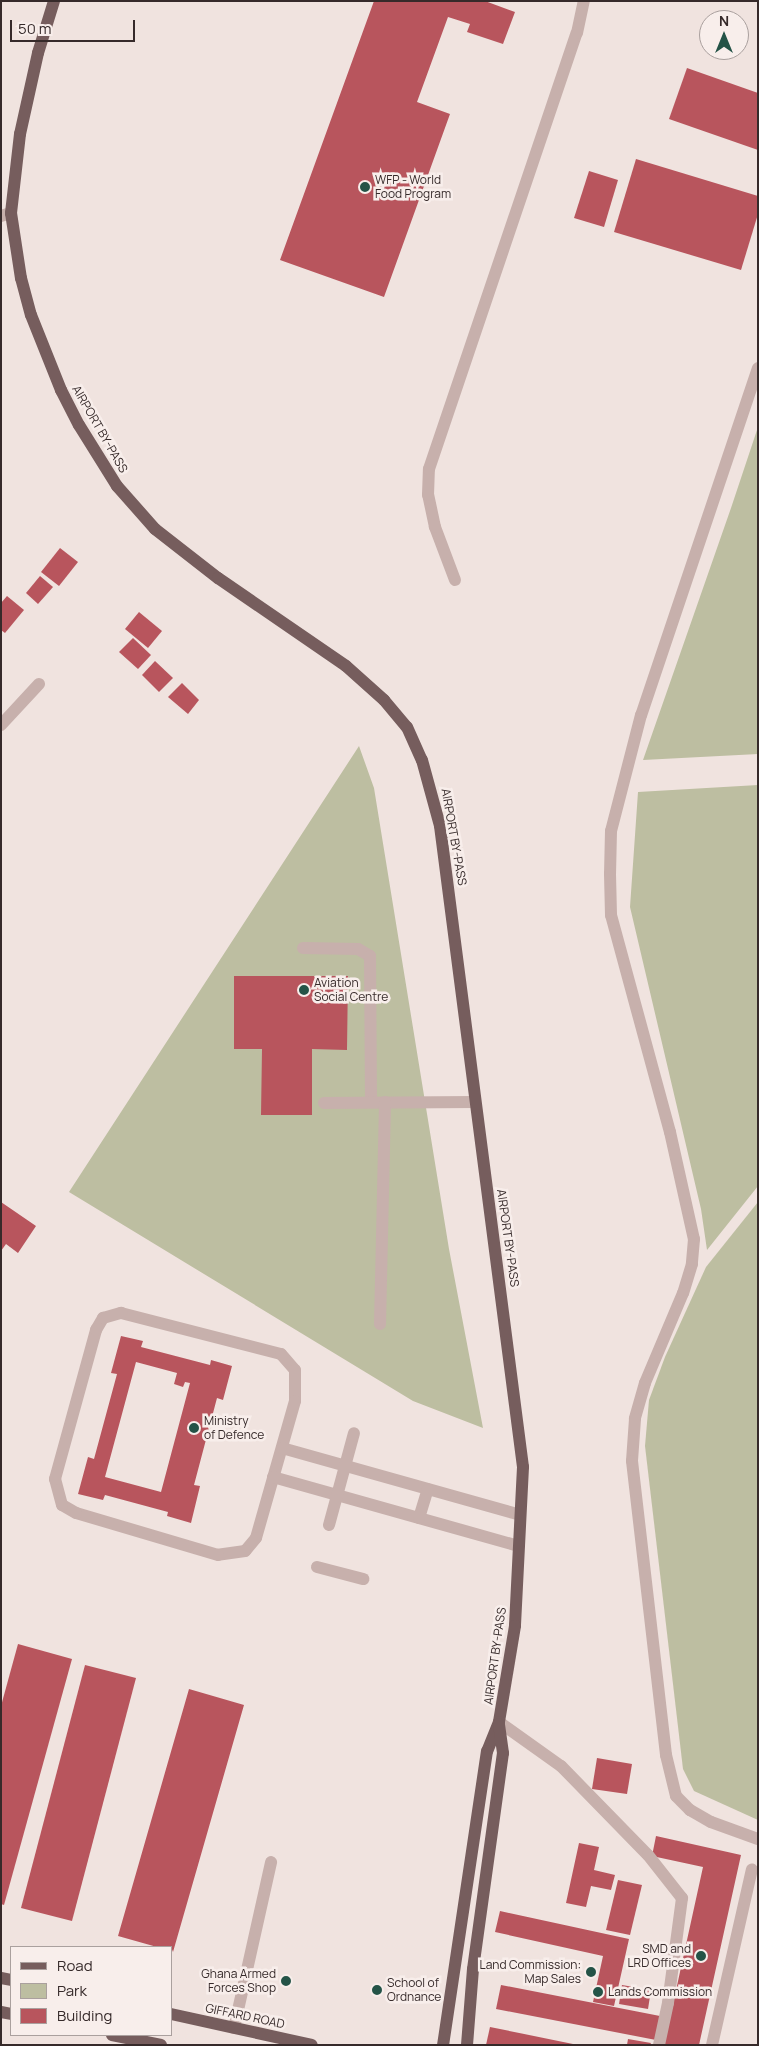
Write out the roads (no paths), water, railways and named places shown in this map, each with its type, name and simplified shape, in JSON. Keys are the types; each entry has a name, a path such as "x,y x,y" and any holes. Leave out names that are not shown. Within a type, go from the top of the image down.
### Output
{"main road":[{"name":"AIRPORT BY-PASS","path":"54,1 38,53 20,134 6,214 21,278 40,342 79,425 117,486 155,529 218,578 346,666 384,700 407,727 433,792 440,826 460,966 475,1102 520,1430 523,1467 515,1626 499,1722 487,1751 443,2045"},
{"name":"AIRPORT BY-PASS","path":"467,2045 473,1969 503,1753 499,1722"},
{"name":"GIFFARD ROAD","path":"172,2014 312,2045"},
{"path":"117,2036 161,2045"}],"street":[{"path":"455,580 435,527 428,495 429,469 577,33 584,1"},
{"path":"758,368 641,715 611,831 610,874 612,915 670,1132 694,1239 692,1264 683,1293 642,1392 635,1419 632,1461 666,1755 676,1796 690,1810 711,1822 758,1839"},
{"path":"1,725 39,684"},
{"path":"303,948 358,950 370,956 371,1102"},
{"path":"380,1324 384,1102"},
{"path":"324,1103 475,1102"},
{"path":"130,1314 281,1354 295,1370 297,1391 282,1448 251,1546 245,1551 227,1555 218,1555 67,1509 58,1496 55,1479 98,1324 112,1315 130,1314"},
{"path":"328,1525 348,1466 354,1433"},
{"path":"282,1448 520,1514"},
{"path":"273,1477 519,1546"},
{"path":"419,1518 428,1489"},
{"path":"317,1567 363,1579"},
{"path":"499,1722 561,1766 648,1855 682,1898 668,2003 659,2045"},
{"path":"234,2028 271,1862"},
{"path":"712,2045 752,1869"}],"place":[{"name":"WFP - World Food Program","path":"365,187"},
{"name":"Aviation Social Centre","path":"304,990"},
{"name":"Ministry of Defence","path":"194,1428"},
{"name":"SMD and LRD Offices","path":"701,1956"},
{"name":"Land Commission: Map Sales","path":"591,1972"},
{"name":"Ghana Armed Forces Shop","path":"286,1981"},
{"name":"School of Ordnance","path":"377,1990"},
{"name":"Lands Commission","path":"598,1992"}]}
